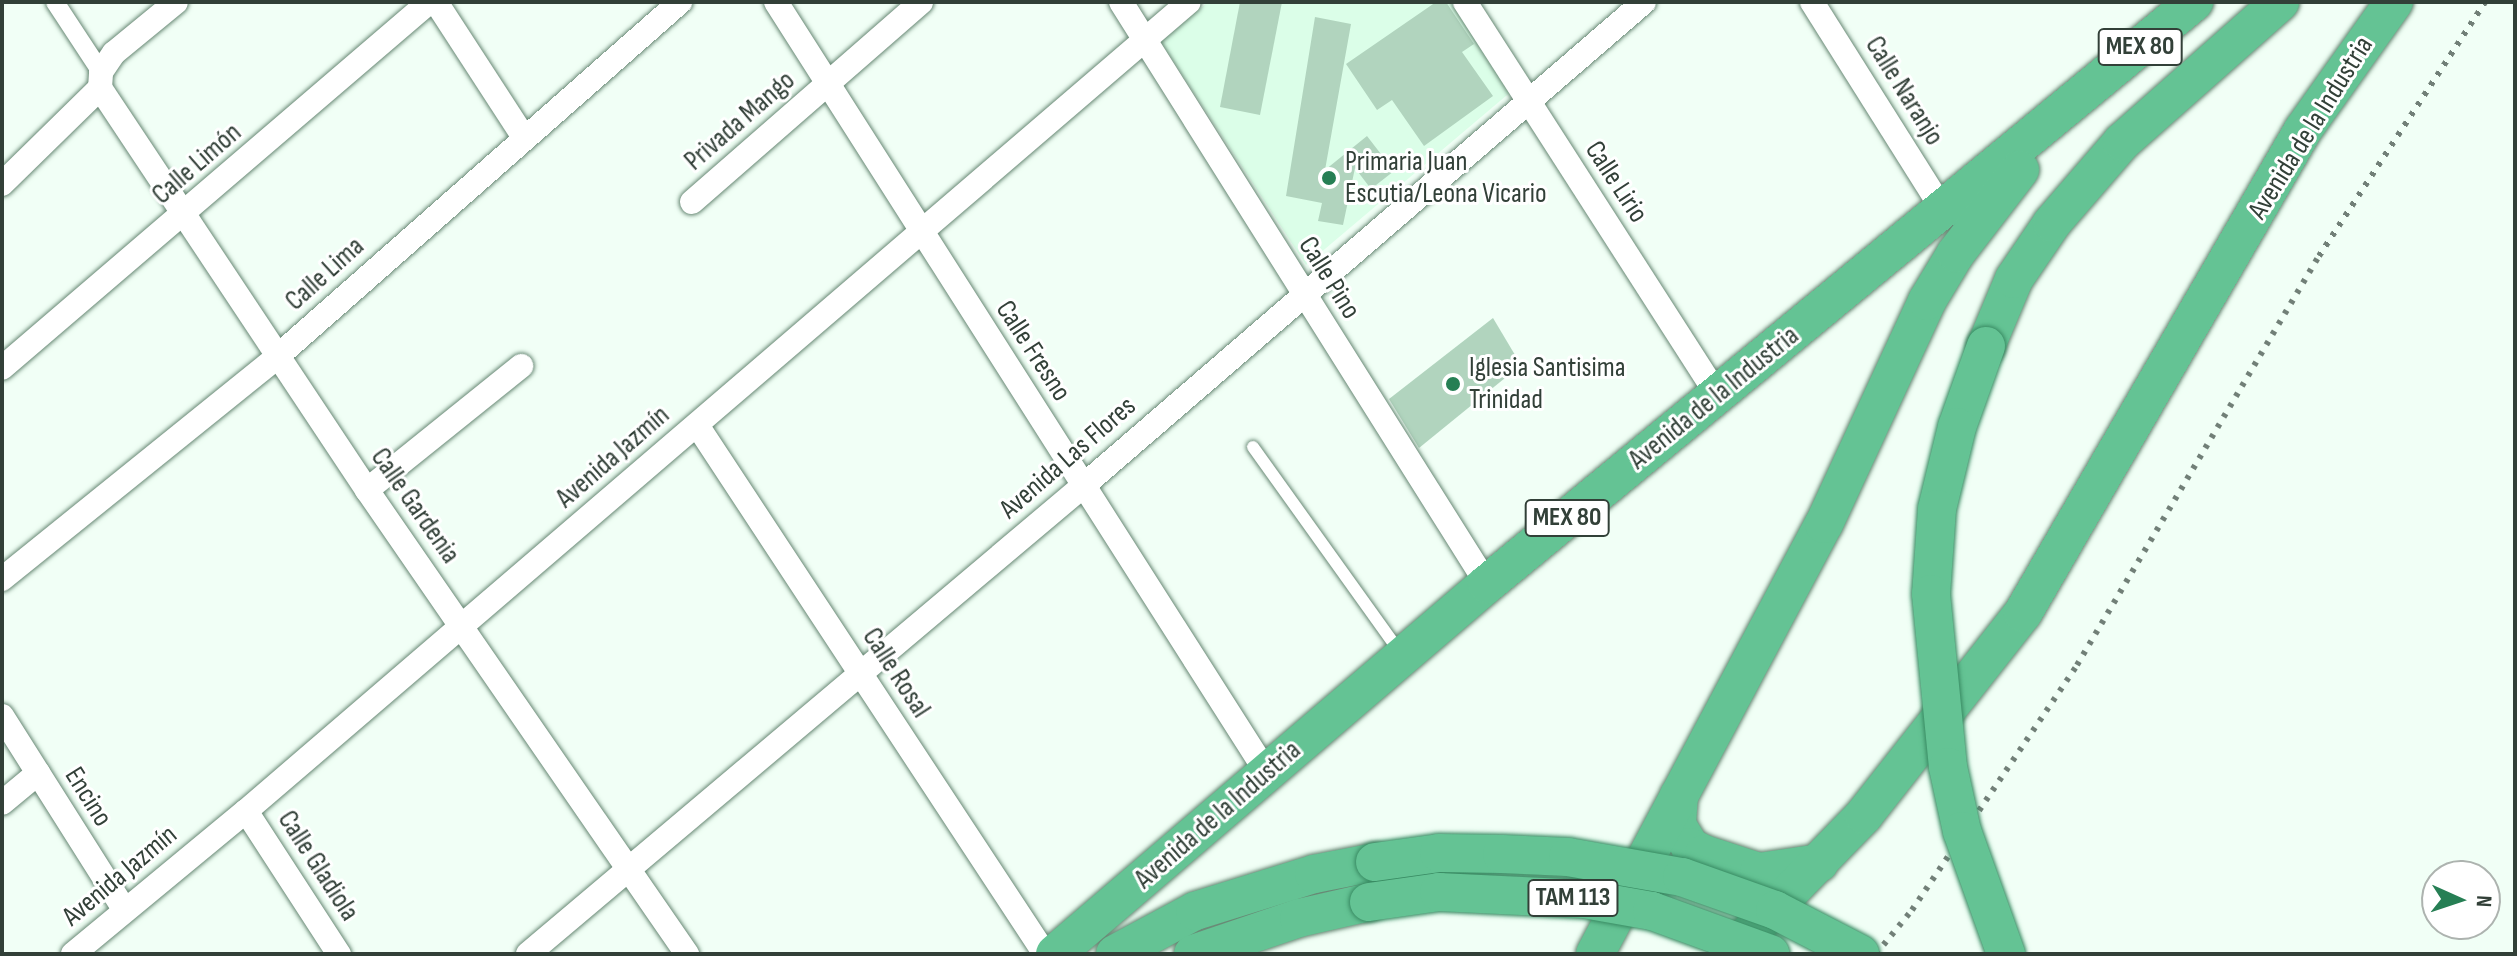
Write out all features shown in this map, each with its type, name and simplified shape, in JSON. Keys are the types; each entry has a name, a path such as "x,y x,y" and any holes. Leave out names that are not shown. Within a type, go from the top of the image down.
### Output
{"highway":[{"name":"Avenida de la Industria","path":"1055,954 1487,584 1944,212 2194,2"},
{"path":"2006,954 1962,831 1948,767 1931,594 1937,509 1957,427 2014,279 2052,223 2122,142 2280,2"},
{"name":"Avenida de la Industria","path":"1729,954 1864,815 2023,613 2303,130 2394,2"},
{"path":"1595,954 1824,524 1927,301 1988,208 2086,92"},
{"path":"1679,795 1677,825 1690,847 1759,872 1819,863"},
{"path":"1115,954 1195,911 1314,874 1439,853 1515,854 1682,877 1775,910 1860,954"},
{"name":"TAM 113","path":"1193,954 1286,922 1369,902 1455,892 1584,899 1652,911 1770,954"}],"street":[{"name":"Calle Gardenia","path":"55,2 183,216 367,490 687,954"},
{"path":"5,172 101,80 114,53 176,2"},
{"name":"Calle Limón","path":"2,368 429,2"},
{"path":"436,2 523,136"},
{"name":"Calle Lima","path":"2,579 278,356 523,136 680,2"},
{"name":"Calle Fresno","path":"776,2 1267,773"},
{"name":"Privada Mango","path":"692,202 921,2"},
{"name":"Calle Pino","path":"1121,2 1487,584"},
{"name":"Avenida Jazmín","path":"73,954 463,626 1189,2"},
{"name":"Calle Lirio","path":"1465,2 1717,394"},
{"name":"Avenida Las Flores","path":"528,954 1083,486 1302,292 1644,2"},
{"name":"Calle Naranjo","path":"1812,2 1944,212"},
{"path":"367,490 521,366"},
{"name":"Calle Rosal","path":"697,425 1045,954"},
{"name":"Encino","path":"2,716 124,909"},
{"path":"2,803 38,773"},
{"name":"Calle Gladiola","path":"246,811 339,954"}],"lane":[{"path":"1253,447 1403,656"}],"shaded area":[{"name":"Primaria Juan Escutia/Leona Vicario","path":"1208,2 1455,2 1513,90 1306,265 1161,42"}],"building":[{"path":"1240,2 1282,2 1260,115 1220,107"},
{"path":"1436,2 1446,2 1474,44 1462,52 1493,96 1424,146 1392,100 1377,110 1346,64"},
{"path":"1315,17 1351,24 1325,170 1367,136 1394,171 1371,189 1355,168 1343,225 1318,221 1322,203 1286,196"},
{"name":"Iglesia Santisima Trinidad","path":"1493,318 1521,365 1419,448 1389,399"}],"railway":[{"path":"1876,954 1912,910 2077,665 2319,256 2485,2"}],"place":[{"name":"Primaria Juan Escutia/Leona Vicario","path":"1329,178"},
{"name":"Iglesia Santisima Trinidad","path":"1453,384"}]}
